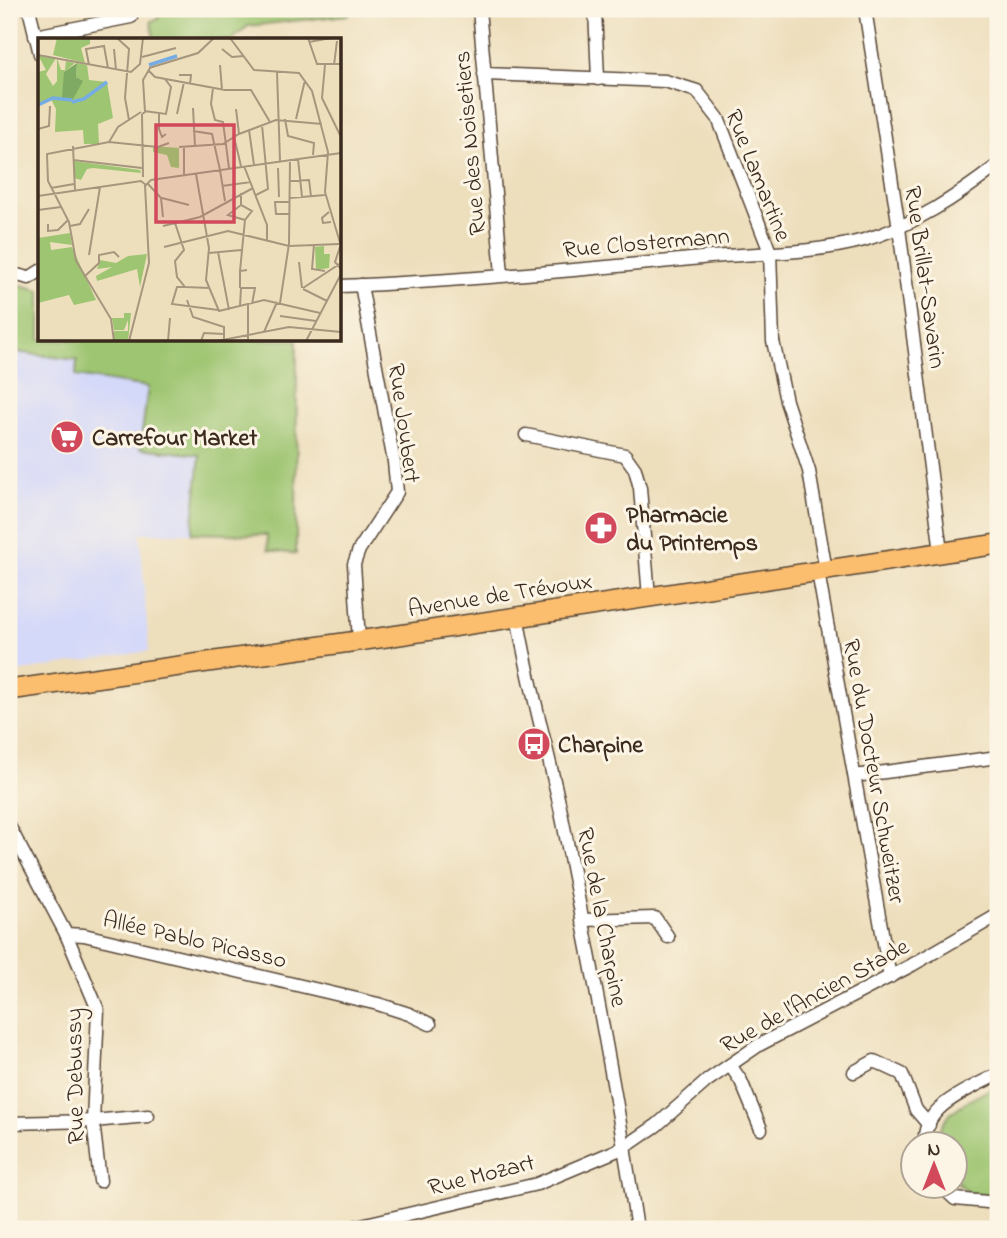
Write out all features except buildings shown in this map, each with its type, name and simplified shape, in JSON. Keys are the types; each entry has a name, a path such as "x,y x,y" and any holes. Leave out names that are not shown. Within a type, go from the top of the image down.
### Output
{"main road":[{"name":"Avenue de Trévoux","path":"9,690 359,641 998,544"}],"street":[{"path":"29,9 38,45"},
{"name":"Rue des Noisetiers","path":"479,9 502,274"},
{"path":"595,9 598,79"},
{"name":"Rue Brillat-Savarin","path":"865,9 899,228 941,552"},
{"path":"36,36 131,17"},
{"name":"Rue Lamartine","path":"484,74 665,81 697,91 718,118 770,252 773,341 786,401 809,471 822,571"},
{"name":"Rue Clostermann","path":"341,286 589,269 815,249 852,242 899,228 968,188 998,165"},
{"path":"9,273 29,278 38,272"},
{"name":"Rue Joubert","path":"359,641 354,564 359,550 397,492 394,462 361,285"},
{"path":"526,435 625,455 635,469 640,488 649,597"},
{"name":"Rue du Docteur Schweitzer","path":"822,571 890,977"},
{"name":"Rue de la Charpine","path":"517,615 582,920 625,1147 637,1229"},
{"path":"855,776 998,757"},
{"name":"Allée Pablo Picasso","path":"9,826 66,933 378,1004 430,1024"},
{"name":"Rue de l’Ancien Stade","path":"625,1147 657,1125 708,1080 759,1045 890,977 998,915"},
{"path":"582,920 655,918 668,937"},
{"name":"Rue Debussy","path":"66,933 98,1010 93,1121 100,1181"},
{"path":"854,1072 874,1061 902,1074 916,1110 929,1125"},
{"path":"730,1065 741,1081 761,1129"},
{"path":"928,1130 940,1106 998,1074"},
{"path":"9,1123 93,1121 148,1116"},
{"name":"Rue Mozart","path":"344,1229 537,1184 625,1147"},
{"path":"966,1200 998,1203"}],"shaded area":[{"path":"9,351 78,360 76,376 148,387 201,455 192,533 140,533 149,651 9,673"}],"green space":[{"path":"158,9 354,9 347,15 248,26 234,38 154,38 151,21 159,19"},
{"path":"9,282 38,289 38,341 297,341 296,554 268,550 267,535 192,533 200,455 140,448 148,387 76,376 77,360 9,351"},
{"path":"998,1085 998,1197 968,1192 968,1130 941,1130 950,1114"}],"place":[{"name":"Carrefour Market","path":"67,437"},
{"name":"Pharmacie du Printemps","path":"601,528"},
{"name":"Charpine","path":"534,744"}]}
